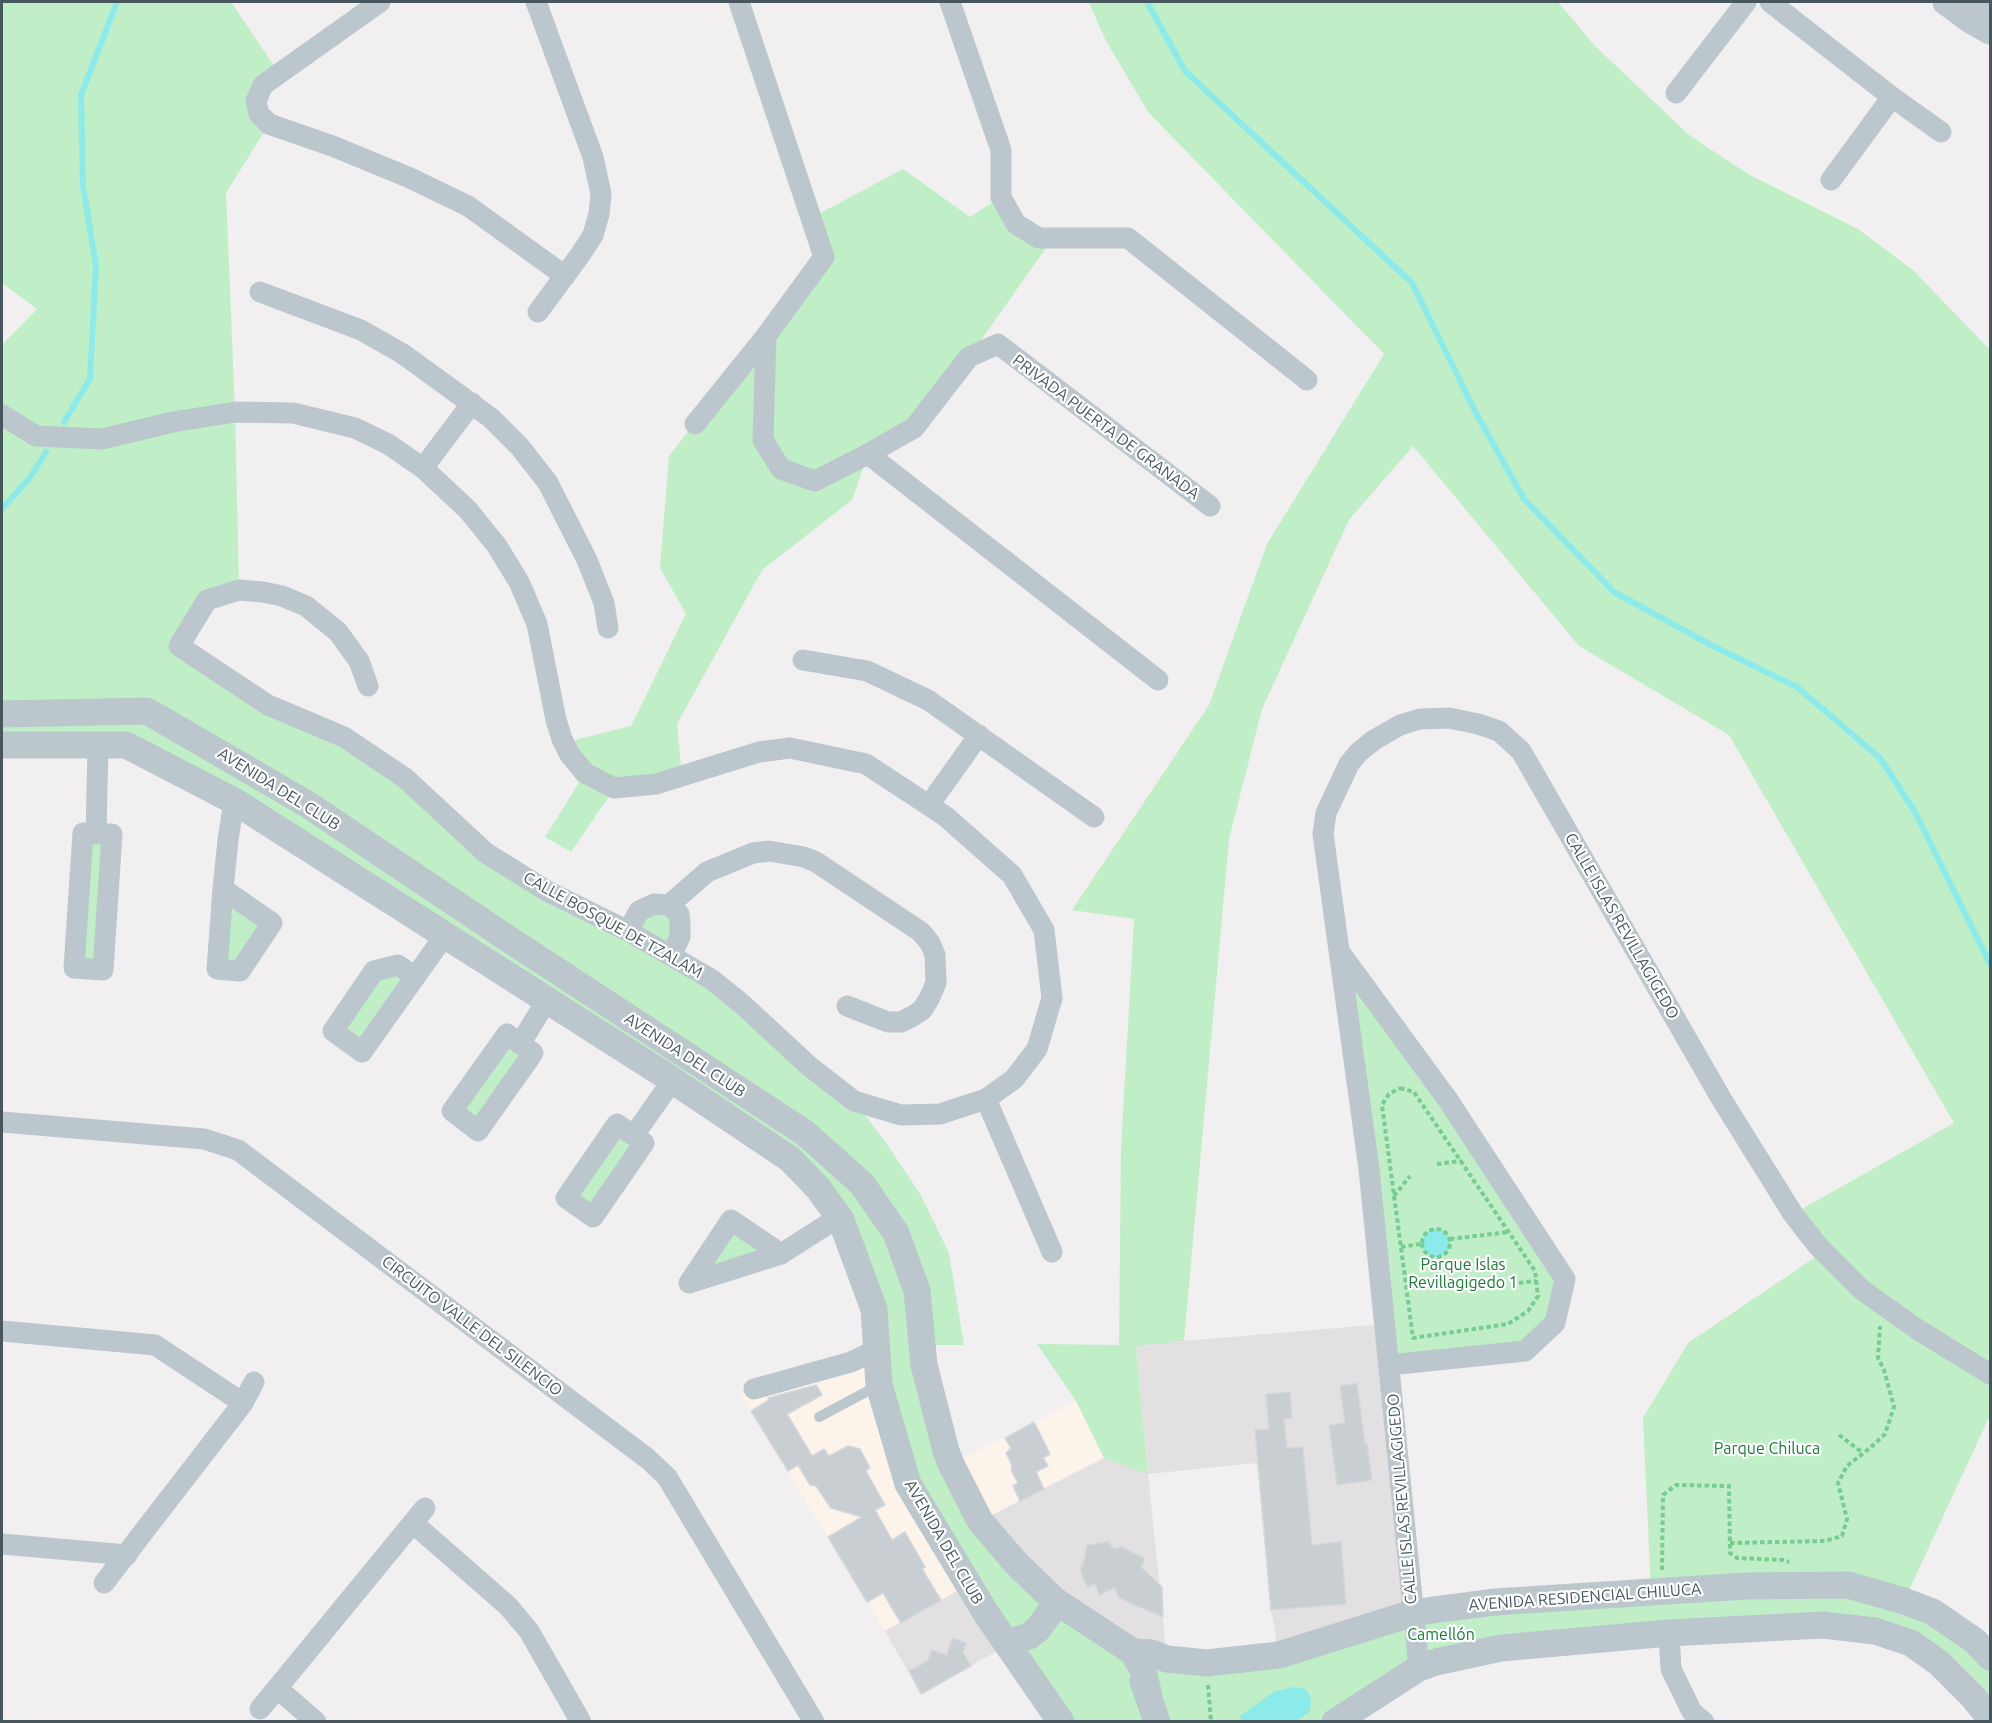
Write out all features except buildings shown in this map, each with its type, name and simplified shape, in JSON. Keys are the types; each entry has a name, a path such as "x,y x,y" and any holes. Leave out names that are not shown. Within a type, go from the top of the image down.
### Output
{"street":[{"path":"380,2 263,85 256,100 259,114 269,124 335,147 410,178 468,206 565,276"},
{"path":"536,2 593,157 601,194 599,214 593,235 538,312"},
{"path":"695,424 766,336 824,257 739,2"},
{"path":"950,2 1001,150 1001,198 1016,224 1039,238 1128,238 1307,380"},
{"path":"1676,93 1746,2"},
{"path":"1770,2 1941,132"},
{"path":"1946,2 1990,31"},
{"path":"1980,2 1990,8"},
{"path":"1831,180 1892,97"},
{"path":"260,292 361,330 403,354 491,418 520,447 548,483 587,560 604,603 608,628"},
{"name":"PRIVADA PUERTA DE GRANADA","path":"766,336 763,440 781,470 815,481 914,428 969,357 998,344 1210,506"},
{"path":"423,468 472,403"},
{"name":"CALLE BOSQUE DE TZALAM","path":"2,415 36,436 102,439 235,412 292,413 355,428 388,444 423,468 468,510 497,546 519,582 537,624 556,720 562,739 585,773 614,788 656,784 759,752 790,748 866,764 929,805 1012,875 1044,930 1052,999 1037,1049 1014,1079 986,1099 940,1114 901,1115 854,1101 808,1066 742,1004 711,979 628,931 547,891 486,853 405,778 344,737 268,705 180,646 207,600 239,590 282,596 306,606 338,632 359,660 368,686"},
{"path":"868,454 1158,680"},
{"path":"803,660 867,671 928,700 1094,817"},
{"name":"AVENIDA DEL CLUB","path":"2,714 147,711 307,804 805,1133 862,1185 896,1233 908,1260 917,1291 924,1365 951,1464 980,1521 1015,1562 1054,1600 1133,1652"},
{"name":"CALLE ISLAS REVILLAGIGEDO","path":"1419,1668 1369,1169 1323,834 1326,813 1349,764 1374,740 1400,724 1420,719 1449,718 1478,724 1499,731 1521,751 1722,1100 1793,1214 1824,1252 1862,1290 1917,1329 1990,1374"},
{"path":"929,805 979,735"},
{"path":"96,834 98,745"},
{"name":"AVENIDA DEL CLUB","path":"2,746 126,745 234,801 742,1125 790,1159 818,1188 839,1217 874,1309 879,1385 908,1484 968,1585 1061,1722"},
{"path":"222,889 234,801"},
{"path":"83,833 96,834 112,834 103,970 74,968 83,833"},
{"path":"669,905 707,872 753,853 769,851 804,857 816,862 921,932 930,943 935,955 936,983 922,1010 913,1016 901,1022 888,1022 847,1006"},
{"path":"628,931 639,911 654,904 669,905 679,914 681,922 680,937 671,955"},
{"path":"415,977 445,935"},
{"path":"498,969 513,942"},
{"name":"CALLE ISLAS REVILLAGIGEDO","path":"1339,951 1448,1100 1565,1279 1555,1323 1525,1351 1389,1365"},
{"path":"520,1044 547,1000"},
{"path":"634,1136 672,1081"},
{"path":"986,1099 1052,1252"},
{"name":"CIRCUITO VALLE DEL SILENCIO","path":"2,1122 204,1139 238,1150 248,1157 648,1459 667,1477 814,1722"},
{"path":"790,1159 805,1133"},
{"path":"781,1254 839,1217"},
{"path":"2,1331 155,1345 243,1403"},
{"path":"754,1389 851,1362 876,1350"},
{"path":"104,1583 128,1555 243,1403 254,1382"},
{"path":"260,1708 419,1516 508,1606 529,1631 581,1722"},
{"path":"2,1544 128,1555"},
{"name":"AVENIDA RESIDENCIAL CHILUCA","path":"1133,1652 1150,1659 1207,1663 1279,1655 1413,1613 1495,1602 1746,1586 1848,1585 1933,1612 1975,1641 1990,1657"},
{"path":"1008,1643 1019,1641 1038,1629 1046,1621 1054,1600"},
{"path":"1335,1722 1419,1668 1436,1662 1501,1648 1669,1633 1823,1625 1875,1631 1911,1643 1938,1663 1973,1697 1990,1718"},
{"path":"1669,1633 1671,1669 1692,1712 1704,1722"},
{"path":"1133,1652 1153,1709"},
{"path":"277,1688 316,1722"}],"lane":[{"path":"819,1417 879,1385"}],"path":[{"path":"1400,1088 1414,1092 1461,1161 1535,1271 1538,1296 1528,1311 1508,1324 1413,1338 1382,1105 1389,1094 1400,1088"},
{"path":"1437,1164 1461,1161"},
{"path":"1394,1196 1410,1176"},
{"path":"1440,1228 1450,1239 1450,1248 1445,1255 1434,1257 1427,1256 1420,1244 1429,1230 1440,1228"},
{"path":"1450,1239 1509,1232"},
{"path":"1401,1247 1420,1244"},
{"path":"1520,1283 1536,1281"},
{"path":"1730,1543 1825,1541 1842,1536 1847,1519 1838,1483 1847,1466 1885,1434 1894,1407 1884,1370 1878,1358 1880,1327 1891,1310"},
{"path":"1839,1435 1863,1453"},
{"path":"1662,1592 1663,1495 1676,1485 1729,1486 1730,1553 1737,1558 1791,1562"},
{"path":"1207,1663 1211,1722"}],"shaded area":[{"path":"1385,1324 1413,1613 1279,1655 1271,1610 1257,1463 1148,1474 1167,1659 1133,1652 980,1521 1104,1458 1148,1473 1136,1345"},
{"path":"876,1350 968,1585 885,1631 740,1394"},
{"path":"1076,1401 1104,1458 980,1521 951,1464"},
{"path":"968,1585 1008,1645 921,1694 885,1631"}],"green space":[{"path":"2,2 231,2 279,73 263,85 269,124 226,193 235,412 239,590 223,594 180,646 344,737 486,853 627,931 639,911 674,909 671,955 854,1101 919,1192 949,1253 964,1345 923,1345 946,1451 1053,1601 1008,1643 908,1484 874,1309 817,1188 126,745 2,745 2,345 37,309 2,283"},
{"path":"1089,2 1558,2 1594,45 1689,135 1748,174 1858,229 1914,271 1990,350 1990,1415 1904,1601 1990,1657 1990,1718 1875,1631 1436,1662 1336,1721 1158,1721 1144,1670 1169,1659 1363,1629 1651,1592 1643,1418 1688,1343 1823,1252 1793,1214 1954,1123 1729,735 1579,646 1413,446 1349,520 1262,709 1229,839 1184,1341 1136,1346 1148,1474 1104,1458 1076,1401 1037,1344 1119,1345 1121,1149 1134,919 1072,910 1209,705 1267,544 1384,354 1148,112 1105,39"},
{"path":"903,169 970,217 1001,197 1016,224 1053,238 969,357 914,428 868,454 852,500 762,570 677,724 682,776 614,789 571,852 545,837 585,773 575,740 631,726 686,614 660,568 669,456 824,257 811,218"},
{"path":"83,833 112,835 103,970 74,968"},
{"path":"223,889 272,923 240,971 217,969"},
{"name":"Parque Islas Revillagigedo 1","path":"1339,951 1565,1279 1555,1323 1525,1351 1389,1365"},
{"path":"374,971 415,977 362,1052 333,1031"},
{"path":"507,1034 533,1053 478,1131 452,1111"},
{"path":"617,1124 644,1143 593,1217 566,1198"},
{"path":"731,1220 781,1254 689,1283"},
{"path":"1052,1611 1131,1652 1156,1721 1063,1721 1020,1642"}],"water":[{"path":"1436,1229 1446,1233 1450,1243 1446,1253 1436,1257 1426,1253 1422,1243 1426,1233"},
{"path":"1294,1687 1306,1689 1311,1699 1310,1711 1300,1719 1292,1722 1241,1721 1240,1716 1275,1691"}],"waterway":[{"path":"64,422 90,379 96,266 83,186 81,95 117,2"},
{"path":"1147,2 1185,71 1412,283 1476,413 1524,499 1614,592 1711,645 1797,687 1880,758 1915,812 1990,964"},
{"path":"2,509 29,479 46,452"}],"park label":[{"name":"Parque Chiluca","path":"1767,1449"},
{"name":"Camellón","path":"1441,1635"}]}
